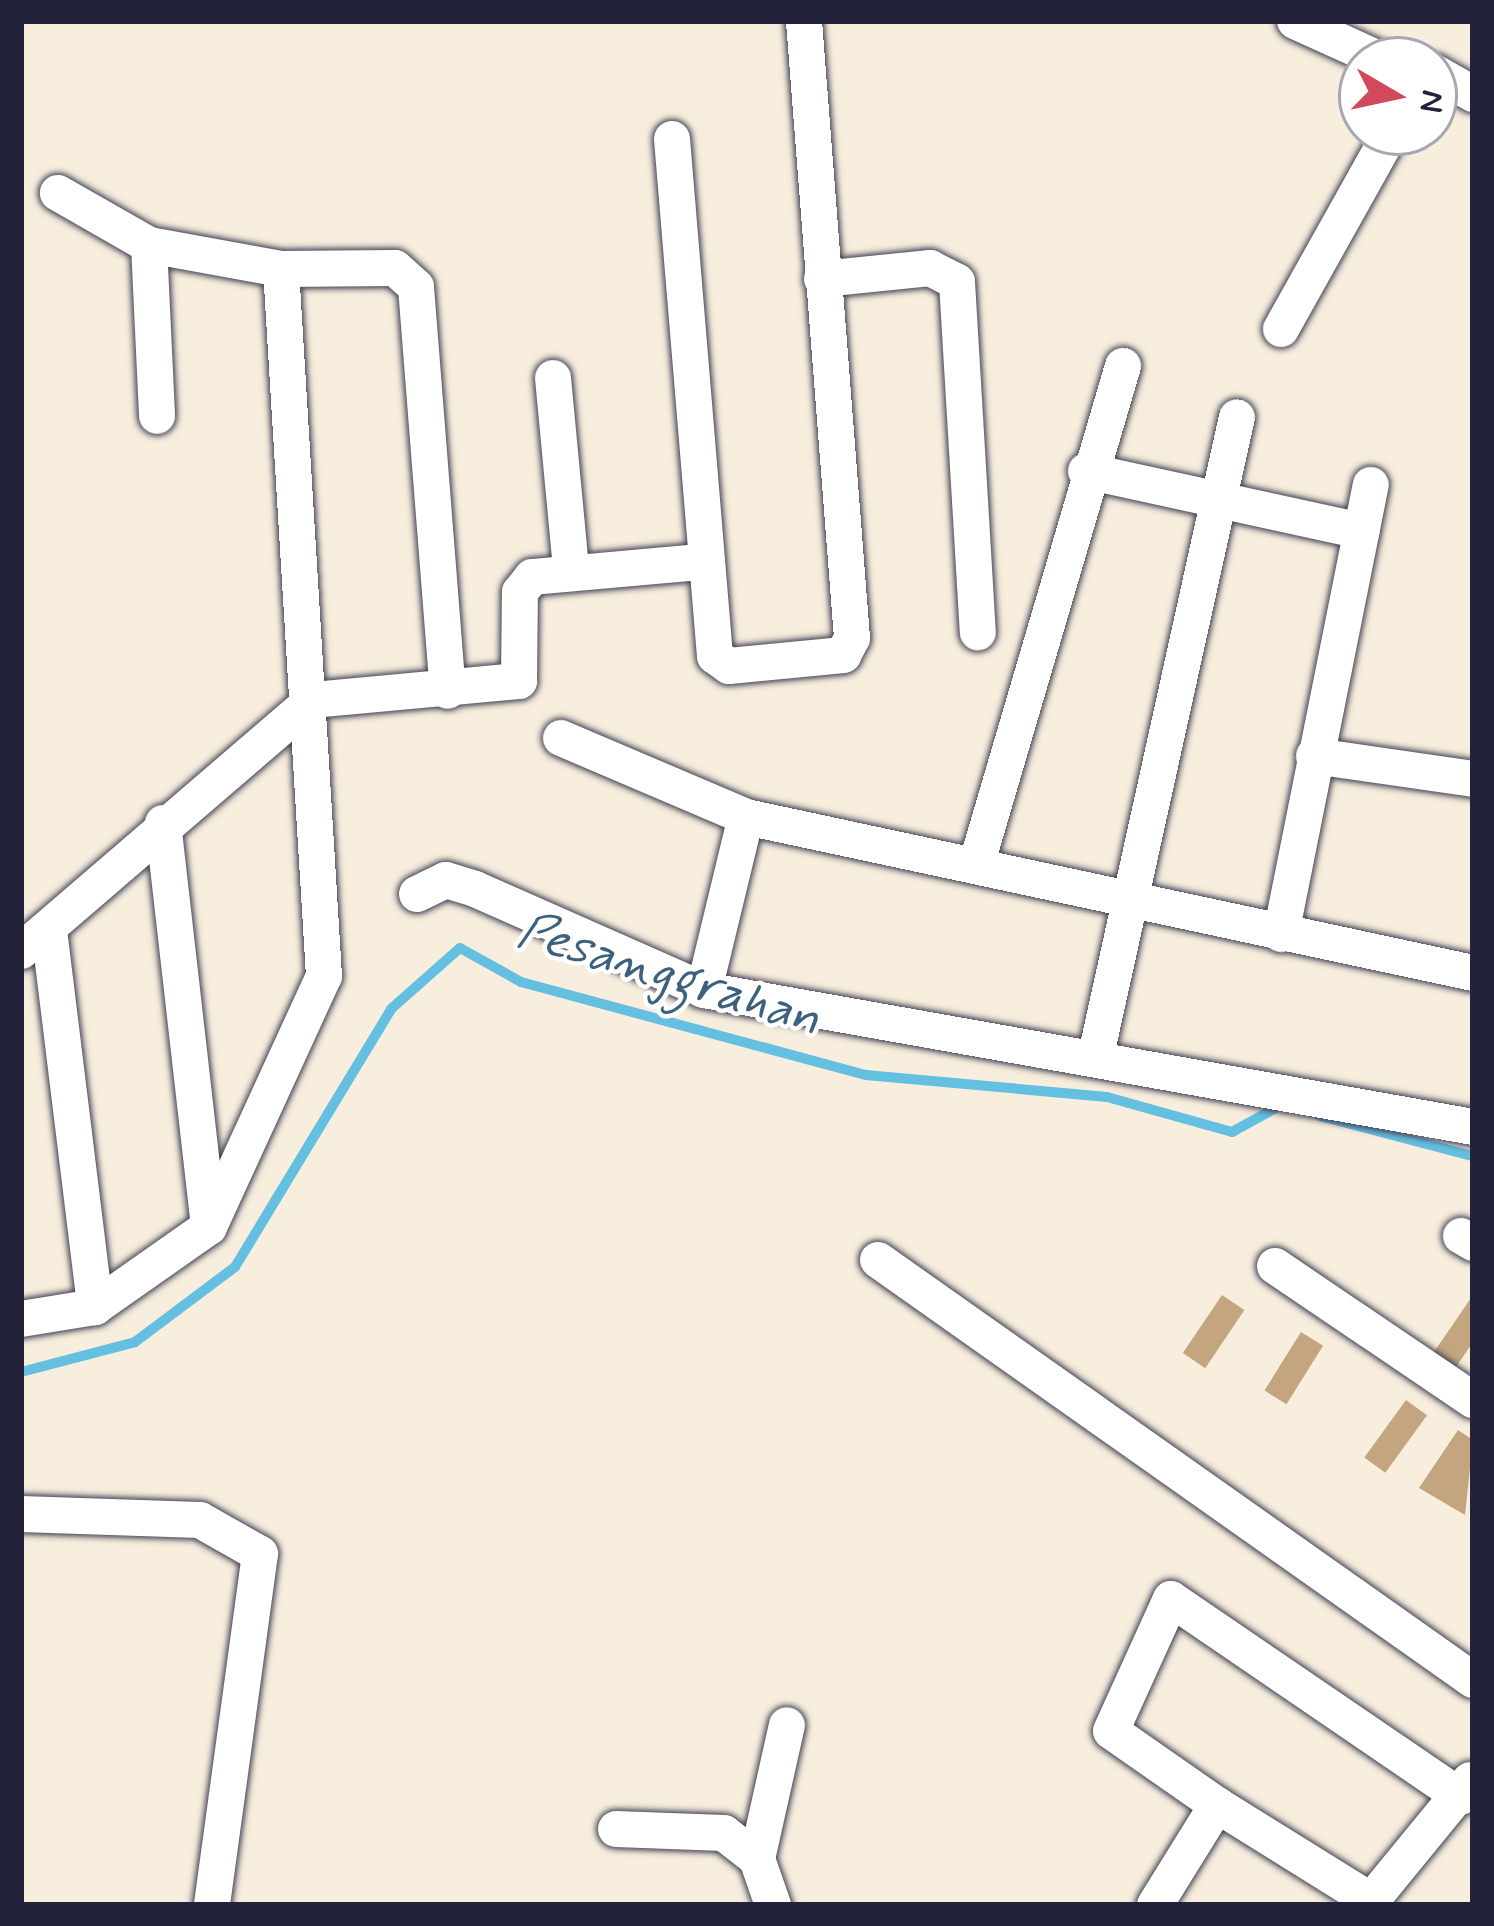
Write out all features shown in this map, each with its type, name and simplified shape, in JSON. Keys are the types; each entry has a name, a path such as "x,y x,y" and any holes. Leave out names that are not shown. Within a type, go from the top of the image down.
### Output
{"street":[{"path":"672,139 701,562 721,662 849,649 804,21"},
{"path":"1295,21 1338,40"},
{"path":"1281,328 1378,156"},
{"path":"58,193 149,244 281,269 395,268 416,287 448,691"},
{"path":"149,244 157,416"},
{"path":"822,279 930,268 957,282 978,632"},
{"path":"21,1319 95,1307 209,1227 324,976 313,700 281,269"},
{"path":"979,859 1086,471 1124,366"},
{"path":"554,378 571,570"},
{"path":"1096,1055 1214,499 1237,417"},
{"path":"1086,471 1362,531"},
{"path":"1281,934 1371,485"},
{"path":"95,1307 35,940 163,823 313,700 448,691 524,677 523,586 571,570 701,562"},
{"path":"561,738 746,817 979,859 1131,906 1473,973"},
{"path":"1314,755 1473,778"},
{"path":"704,990 746,817"},
{"path":"163,823 209,1227"},
{"path":"417,894 446,880 475,889 704,990 1096,1055 1473,1127"},
{"path":"878,1260 1473,1680"},
{"path":"1275,1266 1473,1400"},
{"path":"21,1514 200,1520 260,1554 212,1905"},
{"path":"1171,1599 1465,1788 1370,1903 1217,1805 1111,1731 1171,1599"},
{"path":"773,1905 757,1859 788,1725"},
{"path":"1155,1905 1217,1805"},
{"path":"616,1829 708,1829 757,1859"}],"building":[{"path":"1222,1295 1244,1310 1205,1368 1183,1353"},
{"path":"1473,1295 1473,1342 1456,1367 1434,1352"},
{"path":"1301,1332 1323,1346 1286,1404 1264,1391"},
{"path":"1406,1400 1427,1415 1385,1473 1364,1457"},
{"path":"1458,1430 1473,1440 1465,1515 1419,1488"}],"waterway":[{"name":"Pesanggrahan","path":"21,1372 135,1342 235,1267 391,1009 460,948 521,982 866,1075 1107,1097 1232,1132 1281,1105"},
{"name":"Pesanggrahan","path":"1320,1116 1473,1156"}]}
